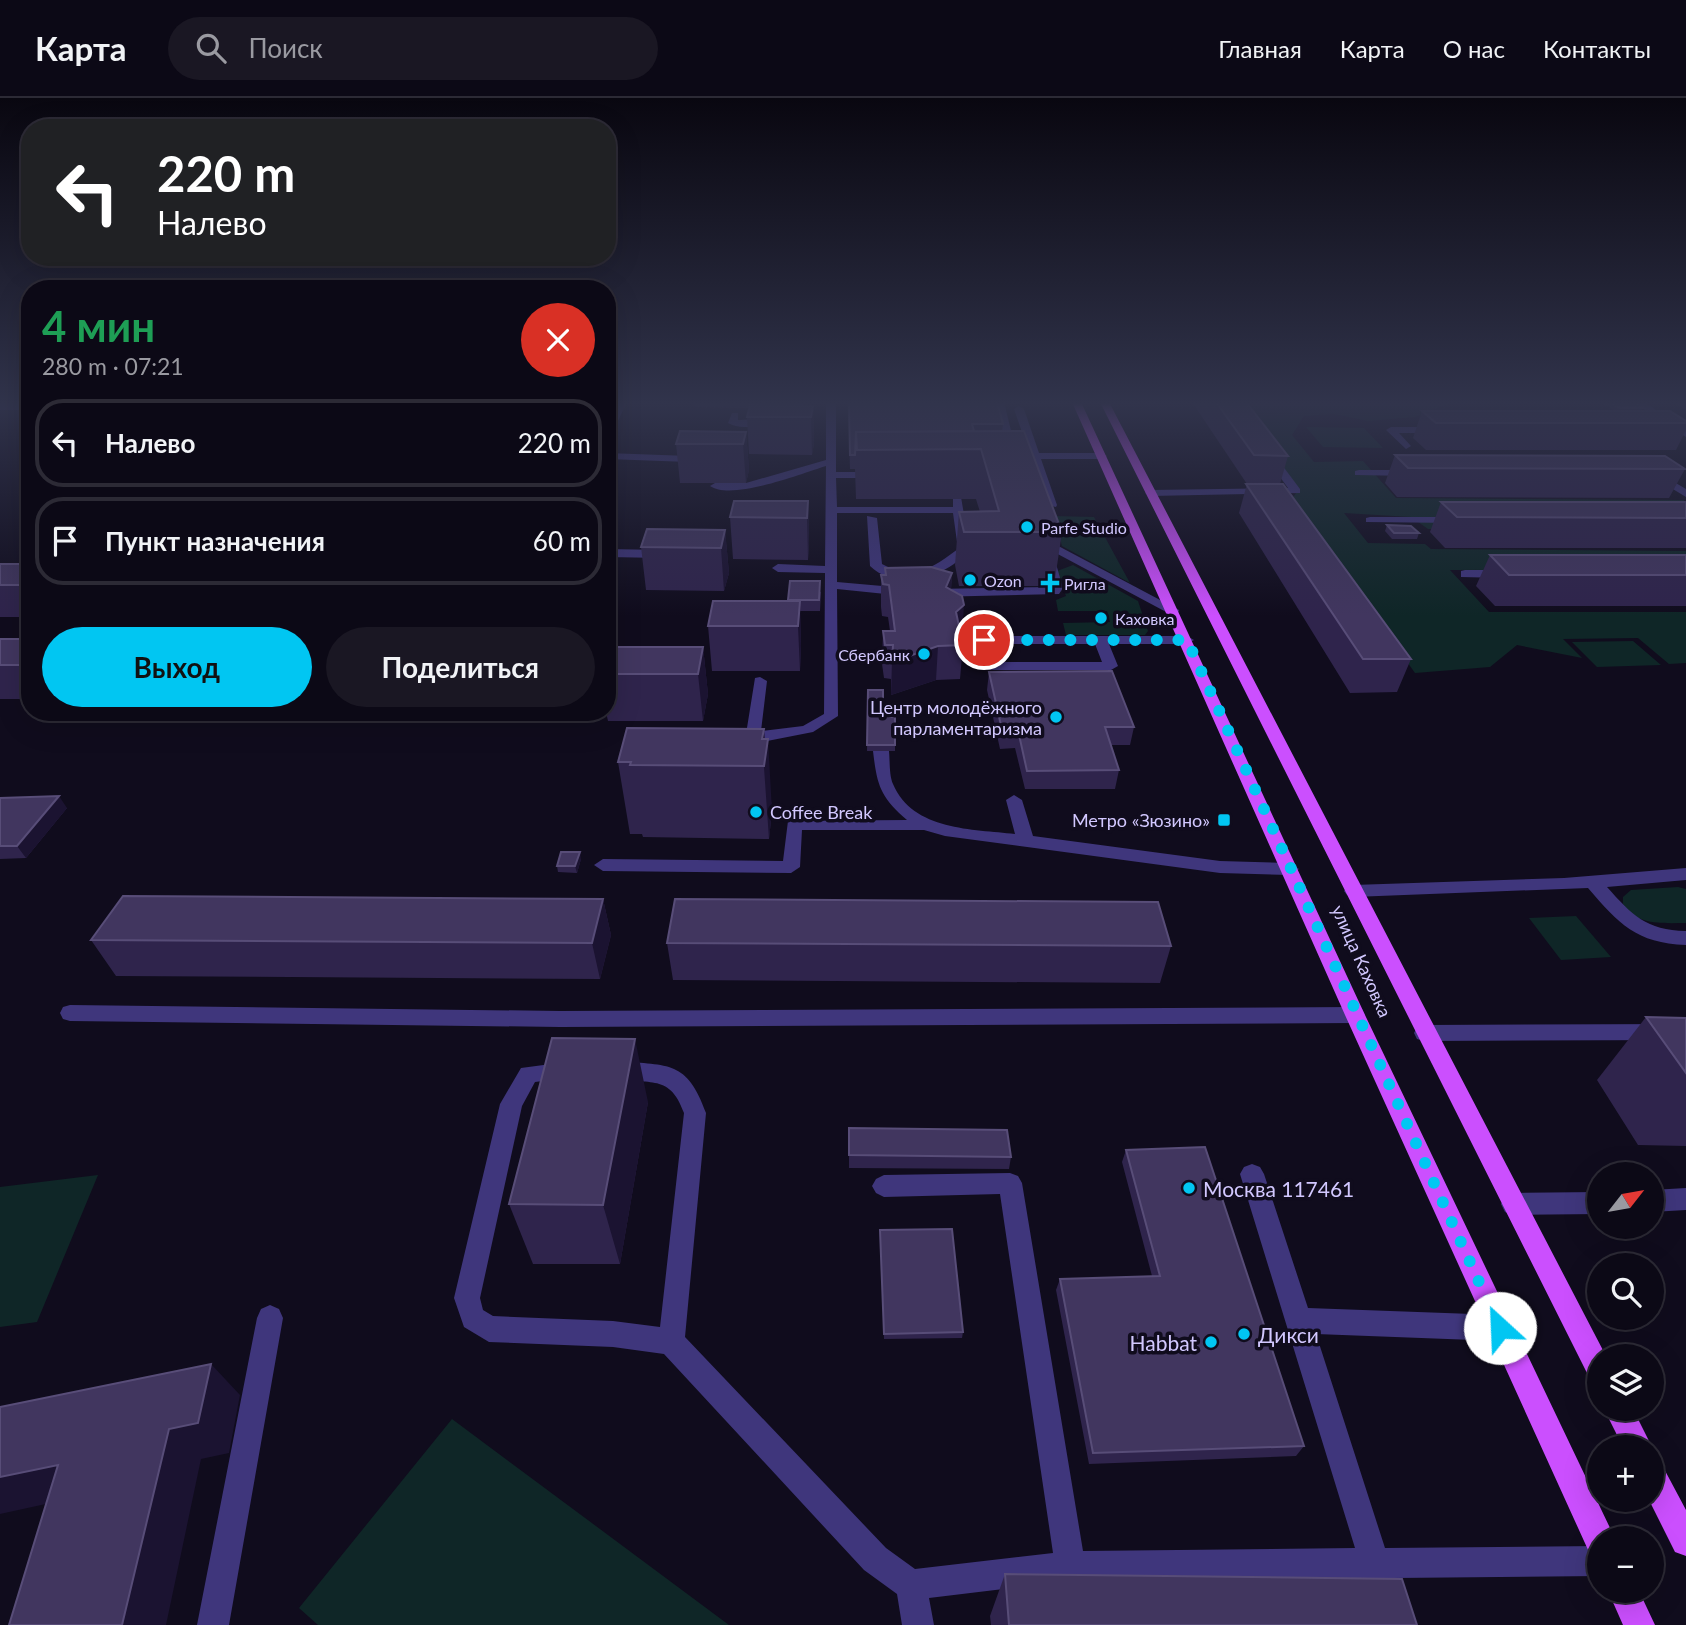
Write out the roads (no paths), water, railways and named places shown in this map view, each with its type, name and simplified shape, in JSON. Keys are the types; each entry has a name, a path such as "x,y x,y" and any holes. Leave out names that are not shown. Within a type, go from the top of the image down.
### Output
{"main road":[{"name":"улица Каховка","path":"1110,473 1355,1014 1593,1526"},
{"name":"улица Каховка","path":"1140,473 1424,1033 1587,1347"},
{"path":"1664,1498 1686,1541"},
{"path":"1629,1603 1639,1625"}],"lane":[{"path":"715,486 747,486 809,473"},
{"path":"730,747 753,736 815,729 831,716 830,473"},
{"path":"878,473 898,475"},
{"path":"1041,473 1052,505"},
{"path":"1150,493 1296,491 1283,473"},
{"path":"1655,473 1686,494"},
{"path":"1262,492 1280,504"},
{"path":"831,510 958,504 964,550 934,573 915,577 890,575 876,566 871,518"},
{"path":"1370,520 1467,520"},
{"path":"832,584 867,590 939,593 1055,591 1057,588 1039,527"},
{"path":"1044,542 1173,610"},
{"path":"616,553 673,554"},
{"path":"778,568 831,570"},
{"path":"1465,574 1520,573"},
{"path":"1101,641 1111,666 988,666 984,640 1187,640"},
{"path":"753,736 760,681"},
{"path":"881,751 885,784 900,805 924,825"},
{"path":"1014,800 1026,841"},
{"path":"603,865 791,867 794,825 924,825 945,831 1220,867 1290,869"},
{"path":"1353,891 1593,882 1686,874"},
{"path":"1593,882 1619,913 1642,930 1662,939 1686,938"},
{"path":"70,1013 547,1019 1355,1014"},
{"path":"1424,1033 1686,1032"},
{"path":"671,1342 695,1114 687,1090 668,1075 620,1070 529,1074 511,1104 467,1298 473,1318 489,1329 613,1334 671,1342 875,1559 911,1585 1070,1566 1587,1561"},
{"path":"1252,1174 1394,1625"},
{"path":"884,1186 1010,1183 1070,1566"},
{"path":"1664,1200 1686,1199"},
{"path":"1513,1203 1587,1203"},
{"path":"213,1625 270,1318"},
{"path":"1299,1321 1500,1328"},
{"path":"911,1585 918,1625"}],"place":[{"name":"Parfe Studio","path":"1027,527"},
{"name":"Ozon","path":"970,580"},
{"name":"Ригла","path":"1050,583"},
{"name":"Каховка","path":"1101,618"},
{"name":"Сбербанк","path":"924,654"},
{"name":"Центр молодёжного парламентаризма","path":"1056,717"},
{"name":"Coffee Break","path":"756,812"},
{"name":"Метро «Зюзино»","path":"1224,820"},
{"name":"Москва 117461","path":"1189,1188"},
{"name":"Дикси","path":"1244,1334"},
{"name":"Habbat","path":"1211,1342"}]}
